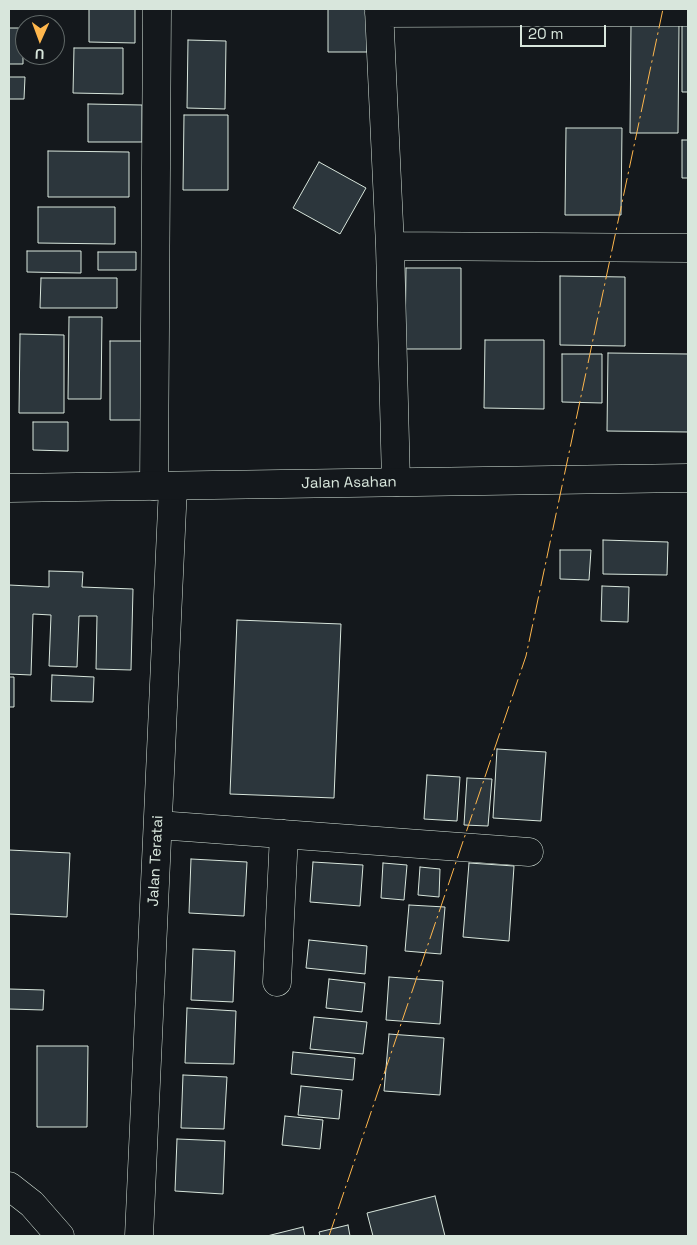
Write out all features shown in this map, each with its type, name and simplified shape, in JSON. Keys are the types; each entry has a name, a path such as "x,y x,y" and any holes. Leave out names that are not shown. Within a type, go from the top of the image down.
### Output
{"street":[{"name":"Jalan Teratai","path":"139,1236 158,825 163,486 157,9"},
{"path":"396,482 390,246 379,11 688,12"},
{"path":"390,246 688,248"},
{"name":"Jalan Asahan","path":"9,488 688,478"},
{"path":"158,825 529,852"},
{"path":"276,982 284,834"},
{"path":"9,1186 32,1204 60,1236"}],"building":[{"path":"89,9 135,9 135,43 89,42"},
{"path":"328,9 368,9 367,52 328,52"},
{"path":"631,24 679,25 678,133 630,133"},
{"path":"682,25 688,25 688,92 682,92"},
{"path":"9,28 15,28 15,64 9,64"},
{"path":"188,40 226,41 225,109 187,108"},
{"path":"74,48 123,48 123,94 73,93"},
{"path":"9,77 25,77 24,99 9,99"},
{"path":"88,104 142,105 142,142 88,142"},
{"path":"184,115 228,115 228,190 183,190"},
{"path":"566,128 622,128 621,215 565,215"},
{"path":"682,140 688,140 688,178 682,178"},
{"path":"48,151 129,152 129,197 48,197"},
{"path":"319,162 366,188 340,234 293,208"},
{"path":"38,207 115,207 115,244 38,243"},
{"path":"27,251 81,251 81,273 27,272"},
{"path":"98,252 136,252 136,270 98,270"},
{"path":"406,268 461,268 461,349 405,349"},
{"path":"560,276 625,277 625,346 560,345"},
{"path":"41,278 117,278 117,308 40,308"},
{"path":"69,317 102,317 101,399 68,399"},
{"path":"20,334 64,335 64,413 19,413"},
{"path":"485,340 544,340 544,409 484,408"},
{"path":"110,341 144,341 143,420 110,420"},
{"path":"608,353 688,354 688,432 607,431"},
{"path":"562,354 602,354 602,403 562,402"},
{"path":"33,422 68,422 68,451 33,450"},
{"path":"603,540 668,542 667,575 603,574"},
{"path":"560,550 591,550 589,580 560,579"},
{"path":"49,571 83,572 82,587 133,589 131,670 96,669 97,616 79,616 77,667 49,666 51,615 33,614 31,675 9,674 9,585 49,587"},
{"path":"602,586 629,587 628,622 601,621"},
{"path":"237,620 341,624 334,798 230,794"},
{"path":"52,675 94,677 93,702 51,701"},
{"path":"9,677 14,677 14,707 9,707"},
{"path":"497,749 546,752 541,821 493,818"},
{"path":"427,775 460,777 457,821 424,819"},
{"path":"467,778 492,779 488,826 464,825"},
{"path":"9,850 70,853 67,917 9,914"},
{"path":"191,859 247,862 244,916 189,913"},
{"path":"313,862 363,865 360,906 310,902"},
{"path":"383,863 407,865 404,900 381,898"},
{"path":"469,863 514,866 509,941 463,937"},
{"path":"420,867 440,869 439,897 418,895"},
{"path":"409,905 445,907 441,954 405,951"},
{"path":"309,940 367,946 365,974 306,968"},
{"path":"193,949 235,951 233,1002 191,1000"},
{"path":"389,977 443,981 440,1024 386,1020"},
{"path":"329,979 365,983 362,1012 326,1008"},
{"path":"9,989 44,990 43,1010 9,1009"},
{"path":"187,1008 236,1011 234,1064 185,1063"},
{"path":"314,1017 367,1022 363,1054 310,1049"},
{"path":"389,1034 444,1038 440,1095 384,1091"},
{"path":"37,1046 88,1046 87,1127 37,1127"},
{"path":"293,1052 355,1058 353,1080 291,1074"},
{"path":"183,1075 227,1077 224,1129 181,1128"},
{"path":"301,1086 342,1090 339,1119 298,1115"},
{"path":"285,1116 323,1120 320,1149 282,1145"},
{"path":"177,1139 225,1141 223,1194 175,1191"},
{"path":"435,1196 445,1236 373,1236 367,1213"},
{"path":"348,1225 350,1236 320,1236 319,1232"},
{"path":"303,1227 305,1236 267,1236"}],"power":[{"path":"329,1236 526,656 663,9"}]}
